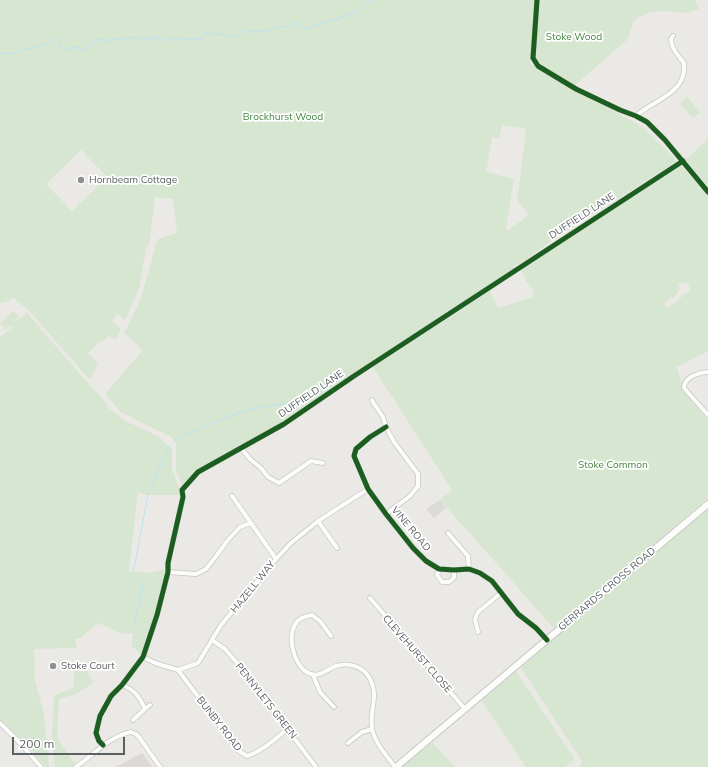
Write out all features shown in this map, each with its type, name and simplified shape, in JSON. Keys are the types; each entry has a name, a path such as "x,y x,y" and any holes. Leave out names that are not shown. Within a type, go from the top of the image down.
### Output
{"main road":[{"name":"GERRARDS CROSS ROAD","path":"395,767 708,504"}],"street":[{"path":"537,0 533,58 538,66 583,92 648,122 708,192"},
{"path":"636,116 641,111 661,100 680,83 684,72 684,63 671,44 670,38 673,36"},
{"name":"DUFFIELD LANE","path":"103,745 99,741 96,733 100,716 111,696 122,685 143,657 157,615 168,572 168,563 183,497 182,490 198,472 284,424 354,376 683,161"},
{"path":"708,372 694,375 686,380 684,384 684,388 708,415"},
{"name":"VINE ROAD","path":"372,400 383,417 386,427 394,442 418,474 418,486 410,496 386,514"},
{"name":"VINE ROAD","path":"386,427 370,436 356,449 354,456 368,489 413,548 426,561 438,569 437,576 442,582 449,582 454,578 454,570"},
{"path":"242,448 250,459 261,468 268,477 279,483 311,461 323,463"},
{"name":"HAZELL WAY","path":"178,670 198,663 221,626 291,543 318,521 368,489"},
{"path":"232,496 276,559"},
{"path":"318,521 337,548"},
{"path":"168,572 196,574 206,569 227,541 240,527 251,523"},
{"path":"448,533 468,556 469,569"},
{"path":"438,569 469,569 480,572 492,581 518,614 536,628 547,640"},
{"path":"478,632 475,619 478,612 501,593"},
{"name":"CLEVEHURST CLOSE","path":"370,598 465,709"},
{"path":"332,636 320,620 312,615 304,616 296,622 292,633 292,647 297,660 305,670 314,675 320,692 334,706"},
{"name":"PENNYLETS GREEN","path":"212,640 225,649 316,767"},
{"path":"143,657 155,664 178,670"},
{"path":"314,675 323,673 337,666 349,665 360,668 368,676 373,685 375,696 371,716 372,729 381,748 395,767"},
{"name":"BUNBY ROAD","path":"178,670 239,751 247,756 254,754 280,736 287,729"},
{"path":"122,685 136,693 145,709"},
{"path":"133,720 150,705"},
{"path":"0,723 41,767"},
{"path":"348,743 362,732 372,729"},
{"path":"76,767 103,745 129,732 132,732 139,737 160,767"}],"shaded area":[{"path":"440,500 446,508 434,518 426,509"},
{"path":"142,753 153,767 115,767 131,759"}],"green space":[{"name":"Brockhurst Wood","path":"0,0 535,0 532,56 530,64 641,126 674,157 676,162 550,242 513,267 514,269 251,442 202,467 182,485 176,470 176,443 171,437 121,412 105,394 143,350 124,333 140,301 158,239 177,233 173,199 155,197 149,246 146,247 139,289 125,321 117,314 112,321 120,328 120,332 115,340 109,336 88,353 98,363 92,378 89,379 29,311 13,297 8,301 0,303","holes":["502,125 526,129 517,200 529,215 509,230 506,229 514,179 486,172 492,137 499,139","81,150 107,177 72,211 46,184"]},
{"name":"Stoke Wood","path":"539,0 695,0 699,9 685,13 666,11 650,12 637,18 633,22 628,39 575,85 545,68 535,55"},
{"path":"687,97 700,112 693,118 680,104"},
{"path":"708,139 708,186 685,160"},
{"name":"Stoke Common","path":"681,165 708,196 708,351 677,367 683,389 708,420 708,498 554,629 440,500 452,490 373,367 490,291 498,308 532,298 534,295 532,291 533,289 525,280 526,278 520,269","holes":["689,282 687,284 691,289 668,308 664,304 671,297 673,299 680,288 677,284"]},
{"path":"13,311 19,317 13,323 27,313 109,408 126,421 158,436 172,449 172,468 181,495 145,495 138,492 129,571 148,573 162,570 166,571 156,615 142,656 131,645 133,633 122,634 99,623 79,639 75,638 77,648 34,649 35,681 44,714 49,767 46,767 27,745 0,720 0,337 12,327 11,325 6,330 0,323"},
{"path":"708,508 708,767 579,767 582,761 521,668 554,638"},
{"path":"85,666 93,683 76,694 59,699 57,737 75,764 72,767 55,767 52,737 54,696 74,687 74,667"},
{"path":"516,671 575,759 565,767 526,767 481,700"},
{"path":"432,742 455,767 402,767 406,764"}],"waterway":[{"path":"0,53 11,54 49,43 56,38 58,39 61,47 65,50 74,47 83,50 97,40 103,39 106,42 109,40 136,37 139,40 143,38 154,40 155,36 167,41 176,38 195,40 204,37 204,32 209,34 221,34 228,37 233,35 237,36 247,30 252,32 270,30 279,26 285,27 297,22 302,27 307,29 357,11 374,0"},
{"path":"175,441 175,439 241,412 307,400 339,378"},
{"path":"129,628 134,624 143,587 133,574 148,494 164,457 171,445"}],"cycle path":[{"path":"537,0 533,58 538,66 576,89 647,122 665,140 708,192"},
{"path":"103,745 99,741 96,733 100,716 111,696 122,685 143,657 157,615 168,572 168,563 183,497 182,490 198,472 284,424 354,376 683,161"},
{"path":"386,427 370,437 356,449 354,456 368,489 386,514 413,548 426,561 439,569 469,569 480,573 492,581 518,614 536,628 547,640"}],"place":[{"name":"Hornbeam Cottage","path":"81,180"},
{"name":"Stoke Court","path":"53,666"}]}
